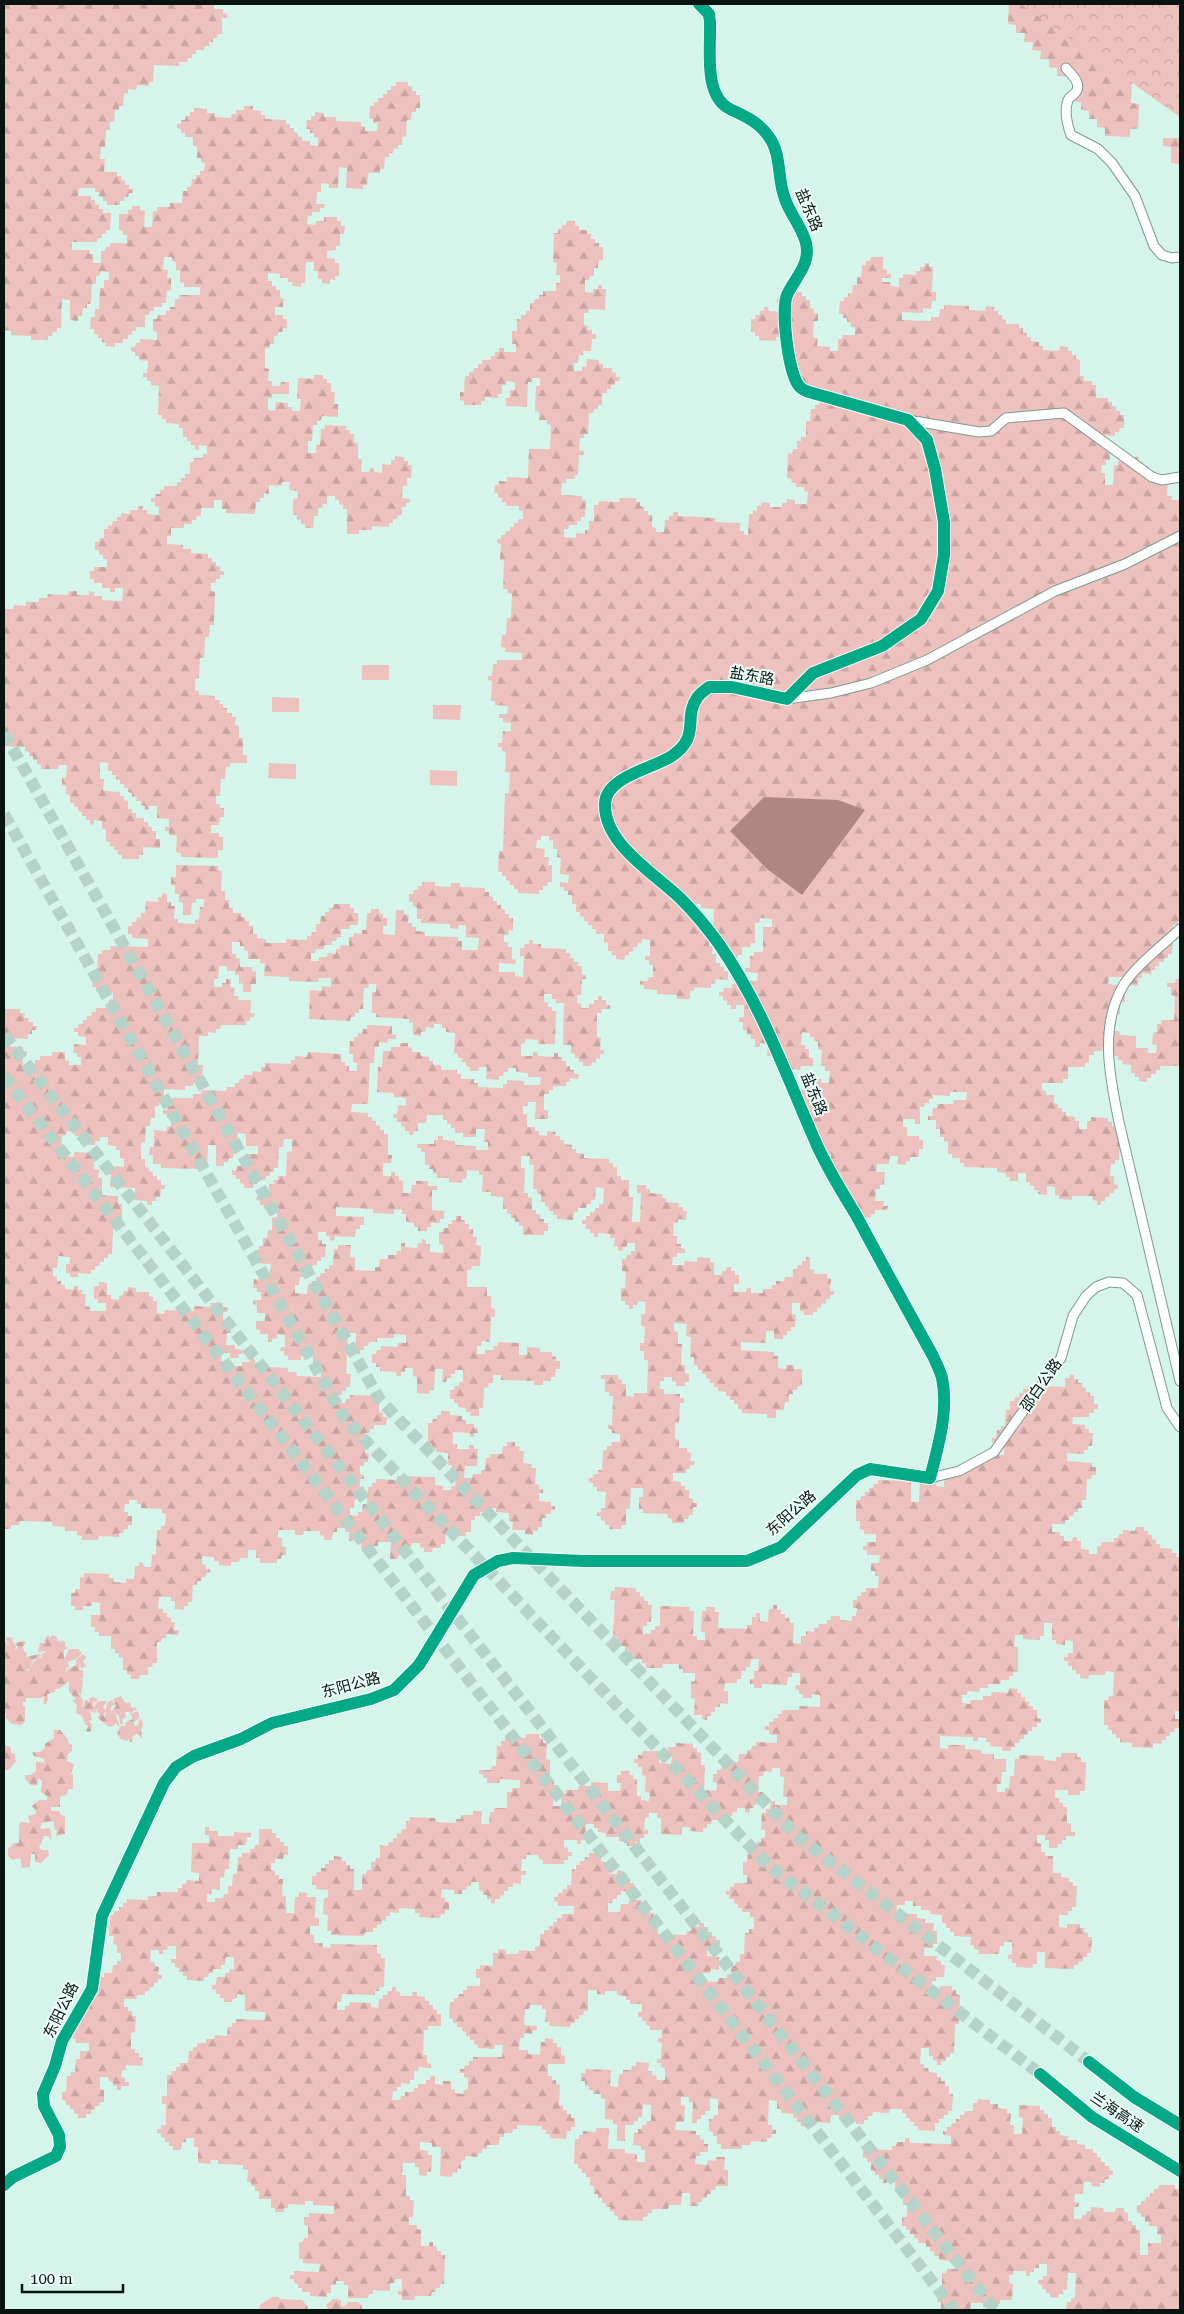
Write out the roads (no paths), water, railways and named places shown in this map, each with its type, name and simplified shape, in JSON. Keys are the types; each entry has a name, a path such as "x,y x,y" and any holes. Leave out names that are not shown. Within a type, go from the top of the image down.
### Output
{"highway":[{"name":"盐东路","path":"699,4 709,14 712,83 715,95 719,102 752,119 761,126 771,139 776,151 785,199 806,244 807,257 802,272 784,304 792,373 799,386 809,392 908,420 927,440 935,469 944,522 944,556 938,591 921,619 882,646 813,674 787,699 732,687 709,687 696,698 691,733 685,744 671,756 619,780 604,801 606,818 619,841 647,870 682,900 719,944 758,1009 784,1065 817,1145 933,1356 942,1377 944,1398 941,1434 930,1478"},
{"name":"东阳公路","path":"4,2185 13,2177 56,2156 60,2147 59,2136 44,2106 43,2094 55,2066 62,2041 92,1989 102,1916 164,1783 176,1767 194,1756 240,1739 272,1723 371,1699 394,1690 419,1665 474,1575 498,1561 513,1558 594,1562 746,1561 781,1548 857,1475 870,1469 930,1478"},
{"name":"兰海高速","path":"1089,2062 1134,2097 1180,2125"},
{"name":"兰海高速","path":"1040,2074 1092,2117 1180,2171"}],"street":[{"path":"1066,68 1075,79 1077,87 1075,92 1069,97 1066,107 1071,135 1098,149 1112,163 1135,196 1154,246 1162,255 1172,258 1180,257"},
{"path":"908,420 979,432 991,431 1006,418 1064,413 1152,478 1162,480 1180,477"},
{"path":"787,699 831,693 879,680 927,660 1056,591 1125,564 1180,536"},
{"path":"1180,929 1123,986 1112,1014 1109,1043 1110,1080 1180,1380"},
{"name":"邵白公路","path":"930,1478 959,1471 994,1452 1061,1358 1073,1316 1086,1296 1096,1287 1109,1282 1123,1283 1137,1295 1167,1408 1180,1427"}],"tunnel":[{"path":"4,733 380,1400 796,1835 1089,2062"},
{"path":"4,814 345,1419 768,1865 1040,2074"},
{"path":"4,1035 995,2310"},
{"path":"4,1076 954,2310"}]}
